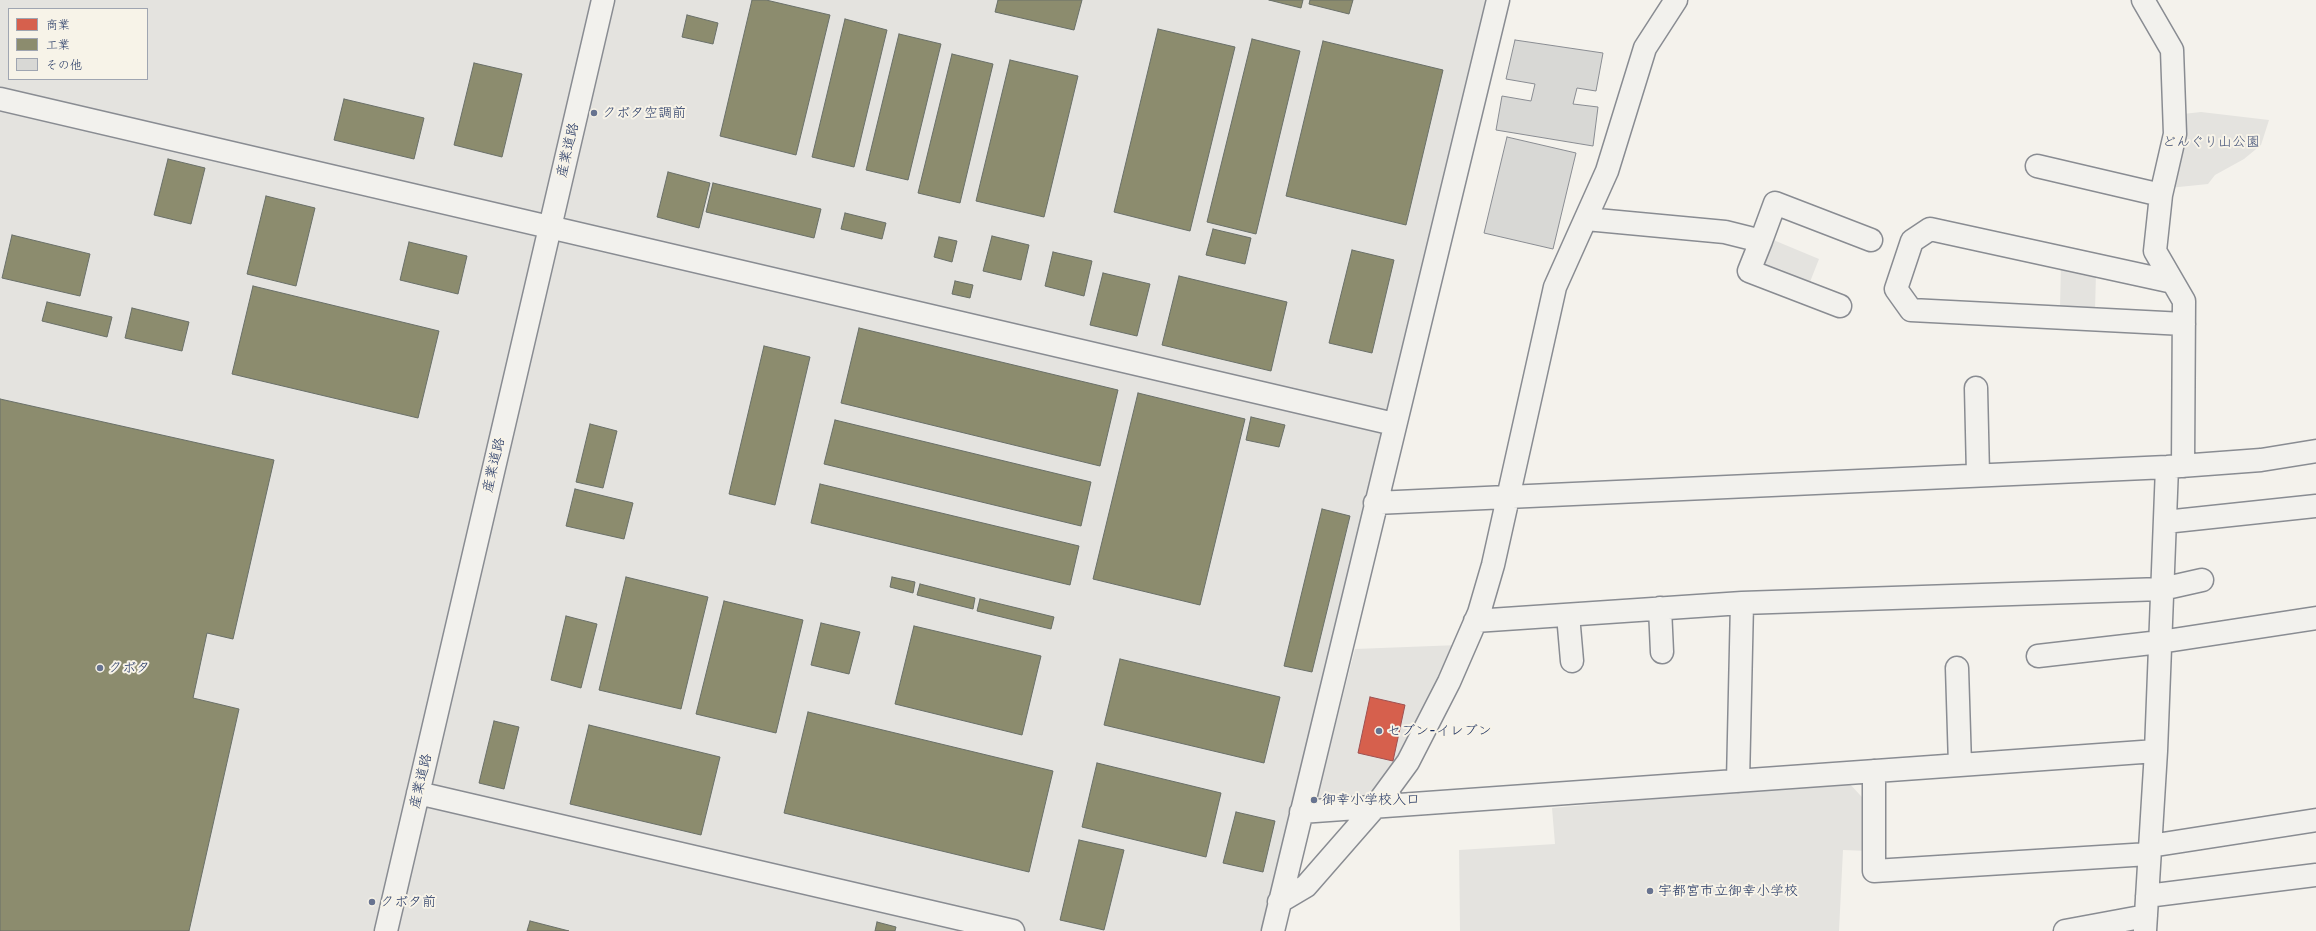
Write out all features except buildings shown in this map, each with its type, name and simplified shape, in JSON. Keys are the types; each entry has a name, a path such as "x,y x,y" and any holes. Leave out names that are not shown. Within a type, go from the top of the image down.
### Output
{"street":[{"name":"産業道路","path":"386,931 603,0"},
{"path":"1273,931 1394,424 1498,0"},
{"path":"1279,902 1306,886 1375,807 1408,762 1449,682 1475,621 1493,565 1555,287 1607,171 1644,48 1676,0"},
{"path":"2143,0 2172,50 2175,134 2161,195 2155,250 2184,301 2184,324 2175,466 2165,522 2156,751 2146,914"},
{"path":"0,99 1394,424"},
{"path":"2037,166 2161,195"},
{"path":"1840,306 1749,271 1775,203 1871,240"},
{"path":"1586,219 1725,232 1761,241"},
{"path":"2173,282 1930,229 1912,241 1896,289 1911,310 2184,324"},
{"path":"1976,388 1978,475"},
{"path":"1375,503 2175,466 2261,460 2316,451"},
{"path":"2165,522 2316,506"},
{"path":"1475,621 1742,603 2162,589 2202,580"},
{"path":"1738,781 1742,603"},
{"path":"1660,608 1662,652"},
{"path":"1568,615 1572,662"},
{"path":"2038,656 2160,642 2316,618"},
{"path":"1957,668 1960,765"},
{"path":"1301,812 2156,751"},
{"path":"1874,771 1874,871 2149,850 2316,820"},
{"path":"418,793 1013,931"},
{"path":"2065,931 2316,875"}],"shaded area":[{"path":"0,0 1486,0 1264,931 0,931"},
{"name":"どんぐり山公園","path":"2201,112 2269,120 2261,145 2244,159 2215,175 2208,184 2169,188 2183,114"},
{"path":"1771,239 1819,259 1808,287 1765,270 1763,263"},
{"path":"2061,265 2096,273 2095,311 2060,308"},
{"path":"1459,645 1402,761 1371,801 1314,808 1355,649"},
{"name":"宇都宮市立御幸小学校","path":"1848,782 1872,808 1868,851 1843,850 1839,931 1460,931 1459,850 1555,844 1552,808"}],"place":[{"name":"クボタ空調前","path":"594,113"},
{"name":"クボタ","path":"100,668"},
{"name":"セブン-イレブン","path":"1379,731"},
{"name":"御幸小学校入口","path":"1314,800"},
{"name":"宇都宮市立御幸小学校","path":"1650,891"},
{"name":"クボタ前","path":"372,902"}]}
